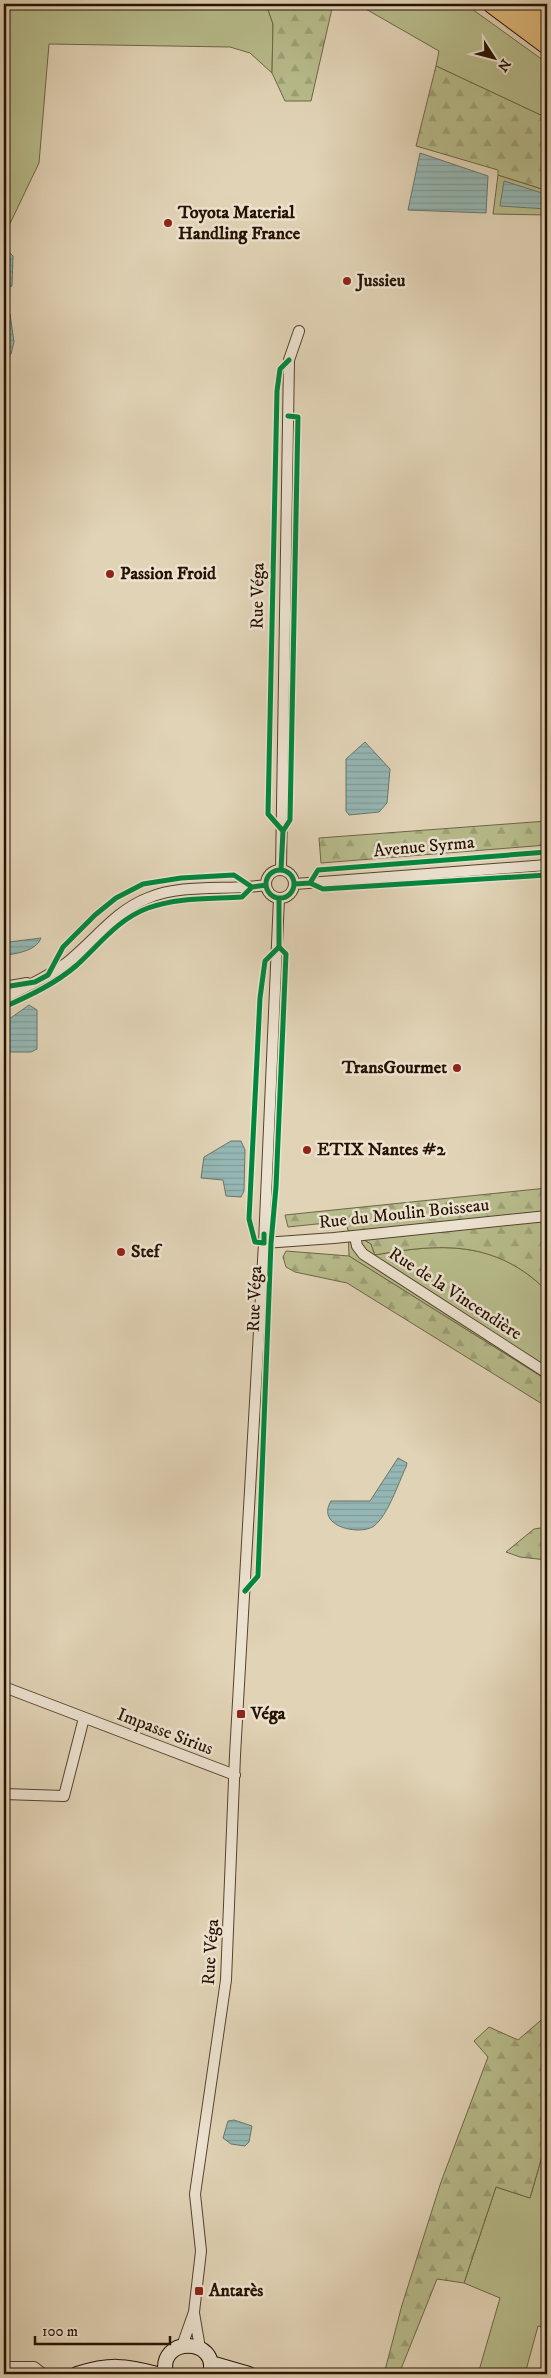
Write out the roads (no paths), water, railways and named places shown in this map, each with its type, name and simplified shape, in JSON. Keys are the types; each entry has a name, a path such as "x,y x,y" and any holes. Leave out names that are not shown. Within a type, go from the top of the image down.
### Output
{"highway":[{"path":"492,4 547,45"},
{"path":"518,4 547,25"}],"main road":[{"path":"136,2368 168,2356 182,2346 189,2345 200,2348 208,2356 211,2368 249,2374"},
{"path":"166,2374 165,2367 168,2356"},
{"path":"77,2374 103,2366 136,2368 157,2374"}],"street":[{"name":"Rue Véga","path":"280,870 289,360 299,331"},
{"name":"Avenue Syrma","path":"295,884 547,865"},
{"path":"280,870 292,875 295,884 292,892 279,898 269,893 266,885 272,872 280,870"},
{"path":"4,998 35,982 70,960 114,918 149,897 175,891 266,885"},
{"name":"Rue Véga","path":"182,2346 194,2312 202,2251 195,2194 226,1980 264,1238 279,898"},
{"path":"4,987 35,982"},
{"name":"Rue du Moulin Boisseau","path":"264,1238 355,1236 547,1216"},
{"name":"Rue de la Vincendière","path":"355,1236 357,1246 363,1254 547,1373"},
{"name":"Impasse Sirius","path":"4,1687 235,1775"},
{"path":"4,1794 64,1796 84,1718"},
{"name":"Rue Véga","path":"194,2312 200,2348"},
{"path":"4,2367 34,2367 43,2374"}],"water":[{"path":"420,153 488,176 486,213 408,210"},
{"path":"504,181 542,193 547,189 547,209 500,206"},
{"path":"10,253 13,256 12,286 7,288 4,294 4,256"},
{"path":"4,310 8,310 10,314 14,342 11,354 4,356"},
{"path":"365,742 390,769 387,803 379,812 349,815 346,811 346,759"},
{"path":"41,938 32,948 8,955 5,953 5,946 9,942"},
{"path":"29,1005 37,1010 37,1049 31,1052 4,1052 5,1022"},
{"path":"231,1141 241,1141 245,1150 244,1191 241,1197 226,1196 223,1180 201,1178 204,1157"},
{"path":"398,1458 407,1463 406,1467 384,1515 379,1521 368,1529 360,1530 342,1527 334,1523 329,1517 328,1510 331,1501 370,1501"},
{"path":"234,2120 252,2126 249,2142 245,2146 231,2144 223,2138 228,2121"}],"place":[{"name":"Toyota Material Handling France","path":"168,223"},
{"name":"Jussieu","path":"347,281"},
{"name":"Passion Froid","path":"110,574"},
{"name":"TransGourmet","path":"457,1068"},
{"name":"ETIX Nantes #2","path":"307,1150"},
{"name":"Stef","path":"121,1252"},
{"name":"Véga","path":"241,1714"},
{"name":"Antarès","path":"199,2291"}]}
